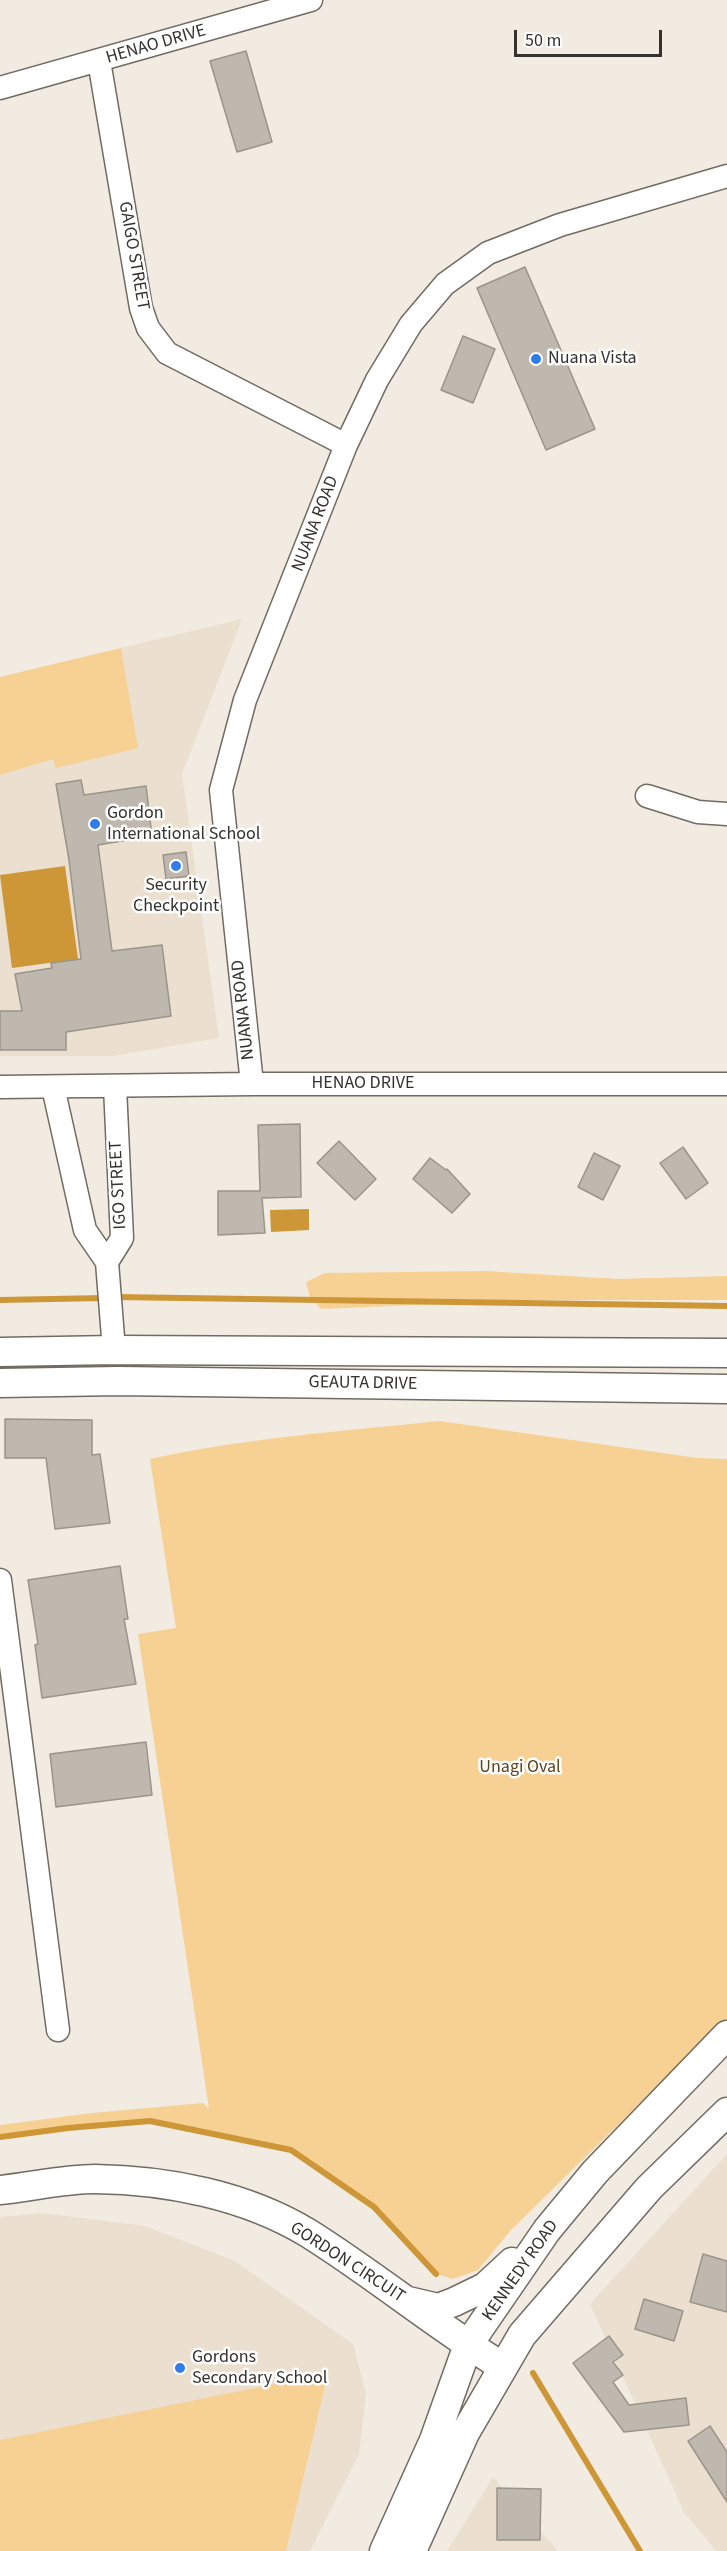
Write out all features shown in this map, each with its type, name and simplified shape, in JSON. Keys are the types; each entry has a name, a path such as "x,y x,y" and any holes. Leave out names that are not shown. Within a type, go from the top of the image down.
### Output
{"main road":[{"name":"GEAUTA DRIVE","path":"0,1353 114,1340 727,1353"},
{"name":"GEAUTA DRIVE","path":"0,1383 118,1381 727,1389"},
{"name":"KENNEDY ROAD","path":"384,2551 434,2440 468,2345 547,2230 595,2172 727,2035"},
{"name":"KENNEDY ROAD","path":"412,2551 465,2433 522,2335 649,2188 727,2112"},
{"name":"GORDON CIRCUIT","path":"0,2190 93,2179 156,2184 216,2195 264,2211 307,2233 502,2367"},
{"path":"405,2300 438,2308 485,2288 547,2230"},
{"path":"405,2300 441,2350 446,2371 445,2407 434,2440"}],"street":[{"name":"HENAO DRIVE","path":"0,88 311,0"},
{"name":"GAIGO STREET","path":"99,61 141,308 148,328 166,353 346,445"},
{"name":"NUANA ROAD","path":"252,1084 221,790 245,700 346,445 377,380 411,324 445,284 488,254 560,225 727,176"},
{"path":"647,796 698,812 727,814"},
{"name":"HENAO DRIVE","path":"0,1088 252,1084 727,1084"},
{"path":"53,1087 85,1230 106,1262 114,1340"},
{"name":"IGO STREET","path":"106,1262 122,1238 115,1087"},
{"path":"0,1580 26,1723 58,2030"}],"shaded area":[{"name":"Gordon International School","path":"242,619 182,774 219,1038 113,1056 0,1056 0,677"},
{"path":"65,866 78,959 12,968 0,875"},
{"path":"309,1209 309,1230 271,1232 270,1210"},
{"path":"727,2154 727,2551 716,2551 684,2512 590,2304"},
{"name":"Gordons Secondary School","path":"43,2213 145,2226 235,2261 353,2344 366,2393 359,2454 310,2551 0,2551 0,2217"},
{"path":"493,2477 558,2551 447,2551"}],"green space":[{"path":"121,648 138,748 56,768 53,759 0,775 0,677"},
{"path":"485,1271 618,1279 727,1276 727,1300 530,1300 321,1309 310,1297 306,1282 325,1273"},
{"name":"Unagi Oval","path":"440,1421 697,1458 727,1459 727,2018 511,2230 478,2270 453,2279 436,2274 374,2207 291,2150 150,2121 0,2137 0,2125 92,2113 203,2103 209,2109 138,1634 176,1628 150,1459 258,1440"},
{"path":"328,2373 286,2551 0,2551 0,2440"}],"building":[{"path":"246,51 272,142 237,152 210,61"},
{"name":"Nuana Vista","path":"525,267 595,429 546,450 477,288"},
{"path":"463,336 495,349 473,403 441,390"},
{"path":"81,780 84,795 146,786 152,836 98,845 112,951 162,945 171,1016 66,1032 66,1050 0,1050 0,1011 22,1011 15,974 52,968 51,963 81,959 69,860 56,784"},
{"name":"Security Checkpoint","path":"186,852 189,876 166,879 163,855"},
{"path":"300,1124 301,1197 262,1198 265,1233 218,1235 218,1191 260,1191 258,1125"},
{"path":"339,1141 376,1179 355,1200 317,1163"},
{"path":"683,1147 708,1183 686,1199 660,1163"},
{"path":"594,1153 620,1166 603,1200 578,1187"},
{"path":"430,1158 447,1169 470,1194 452,1213 413,1179"},
{"path":"5,1419 92,1420 92,1455 100,1454 110,1523 55,1529 46,1458 5,1458"},
{"path":"120,1566 128,1619 124,1619 136,1684 42,1698 35,1645 38,1644 28,1580"},
{"path":"146,1742 152,1795 56,1807 50,1754"},
{"path":"703,2254 727,2261 727,2312 690,2302"},
{"path":"644,2299 683,2311 674,2341 635,2329"},
{"path":"609,2336 623,2355 613,2362 623,2375 613,2382 629,2405 686,2398 689,2425 624,2432 573,2363"},
{"path":"710,2426 727,2452 727,2502 688,2441"},
{"path":"497,2488 541,2489 540,2540 497,2540"}],"waterway":[{"path":"115,1297 727,1306"},
{"path":"0,1300 104,1298"},
{"path":"0,2137 150,2121 291,2150 374,2207 436,2274"},
{"path":"533,2373 640,2551"}],"place":[{"name":"Nuana Vista","path":"536,359"},
{"name":"Gordon International School","path":"95,824"},
{"name":"Security Checkpoint","path":"176,866"},
{"name":"Gordons Secondary School","path":"180,2368"}]}
